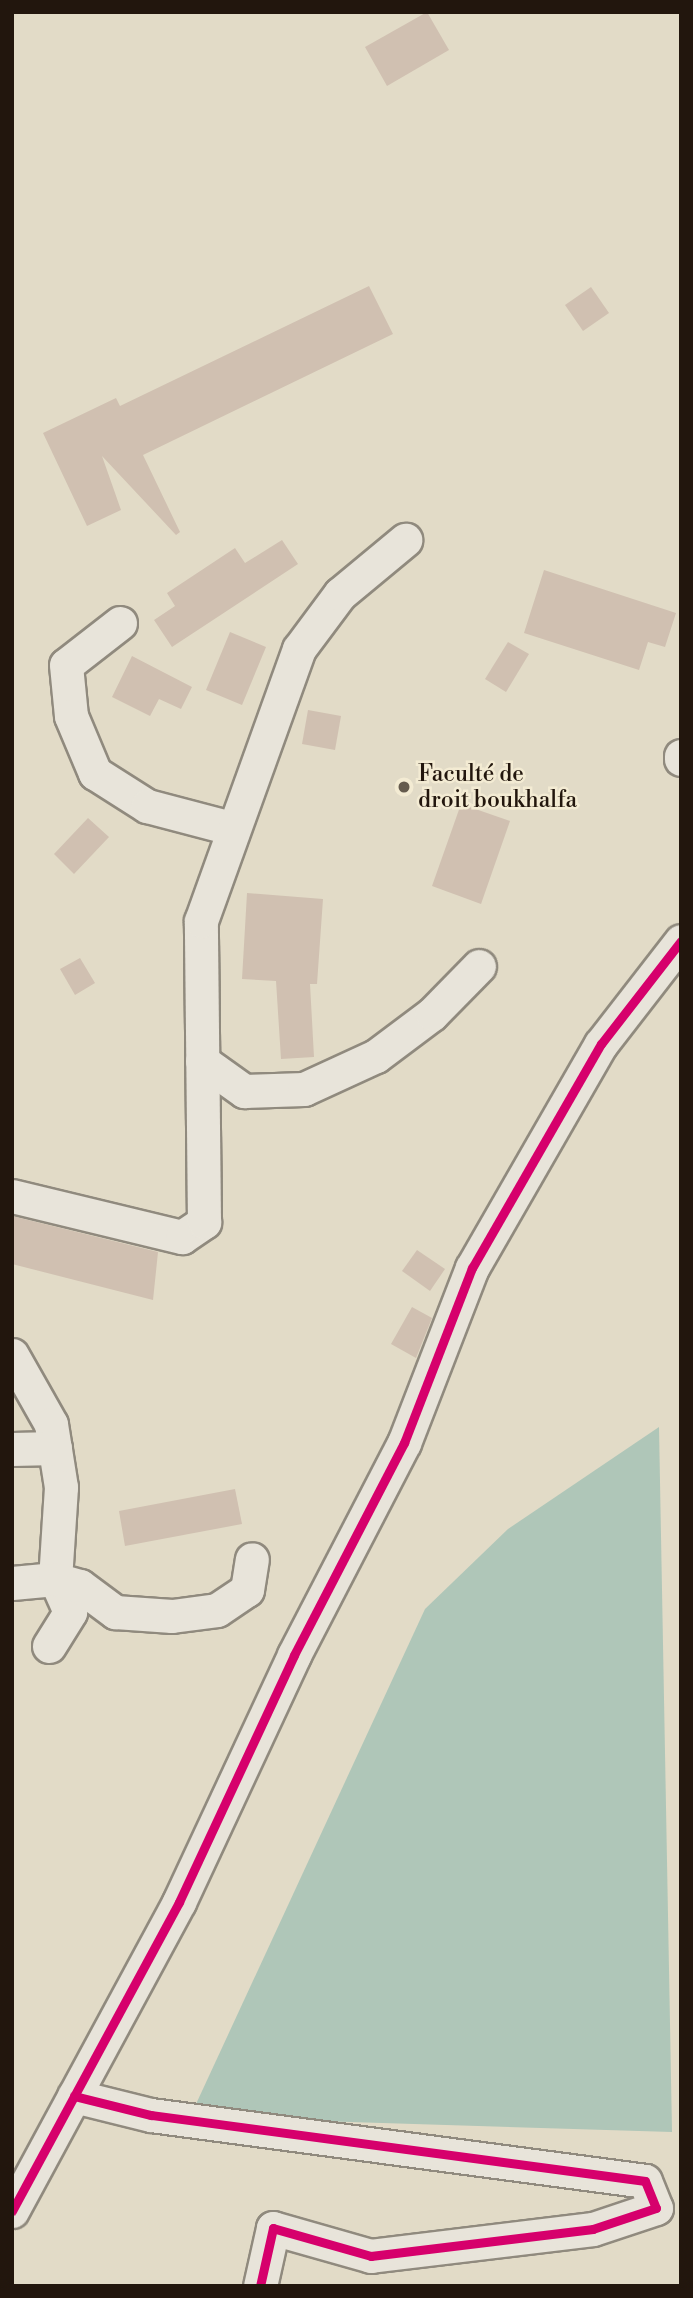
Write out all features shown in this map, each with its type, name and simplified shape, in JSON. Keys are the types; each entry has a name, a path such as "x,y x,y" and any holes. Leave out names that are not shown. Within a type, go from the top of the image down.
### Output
{"street":[{"path":"12,1196 182,1237 204,1222 201,921 231,828 299,649 340,594 405,540"},
{"path":"120,623 66,665 71,716 95,773 147,806 231,828"},
{"path":"12,2211 178,1902 293,1656 404,1443 472,1268 601,1044 681,940"},
{"path":"202,1061 244,1091 304,1089 376,1056 432,1014 480,966"},
{"path":"12,1355 51,1424 61,1487 55,1580 70,1612 48,1646"},
{"path":"12,1449 55,1448"},
{"path":"12,1583 55,1580 80,1586 115,1612 172,1616 217,1610 247,1590 252,1559"},
{"path":"74,2096 151,2115 645,2181 656,2208 593,2229 371,2256 273,2228 260,2286"}],"shaded area":[{"path":"659,1427 672,2132 190,2117 425,1609 508,1529"}],"building":[{"path":"427,12 449,50 387,86 365,47"},
{"path":"369,286 393,334 143,455 180,532 176,535 102,456 121,510 87,526 43,433 116,398 120,406"},
{"path":"591,287 609,313 583,331 565,305"},
{"path":"282,540 298,564 172,647 154,620 175,606 167,593 235,548 245,563"},
{"path":"544,570 676,613 665,647 648,642 639,670 524,633"},
{"path":"230,632 266,647 242,705 206,690"},
{"path":"508,642 529,654 506,692 485,679"},
{"path":"132,656 192,687 181,709 159,699 150,716 112,697"},
{"path":"308,710 341,716 335,750 302,744"},
{"path":"461,804 510,821 481,904 432,886"},
{"path":"88,818 109,837 74,874 54,854"},
{"path":"247,893 323,899 317,984 310,984 314,1057 281,1059 276,981 242,979"},
{"path":"80,958 95,983 75,995 60,969"},
{"path":"12,1216 158,1252 153,1300 12,1264"},
{"path":"417,1250 445,1269 430,1291 402,1271"},
{"path":"412,1307 432,1318 416,1358 391,1344"},
{"path":"235,1489 242,1524 125,1546 119,1511"}],"cycle path":[{"path":"12,2211 179,1902 294,1655 404,1443 472,1268 601,1044 681,941"},
{"path":"74,2096 151,2115 645,2181 656,2208 593,2229 371,2256 273,2228 260,2286"}],"place":[{"name":"Faculté de droit boukhalfa","path":"404,787"}]}
